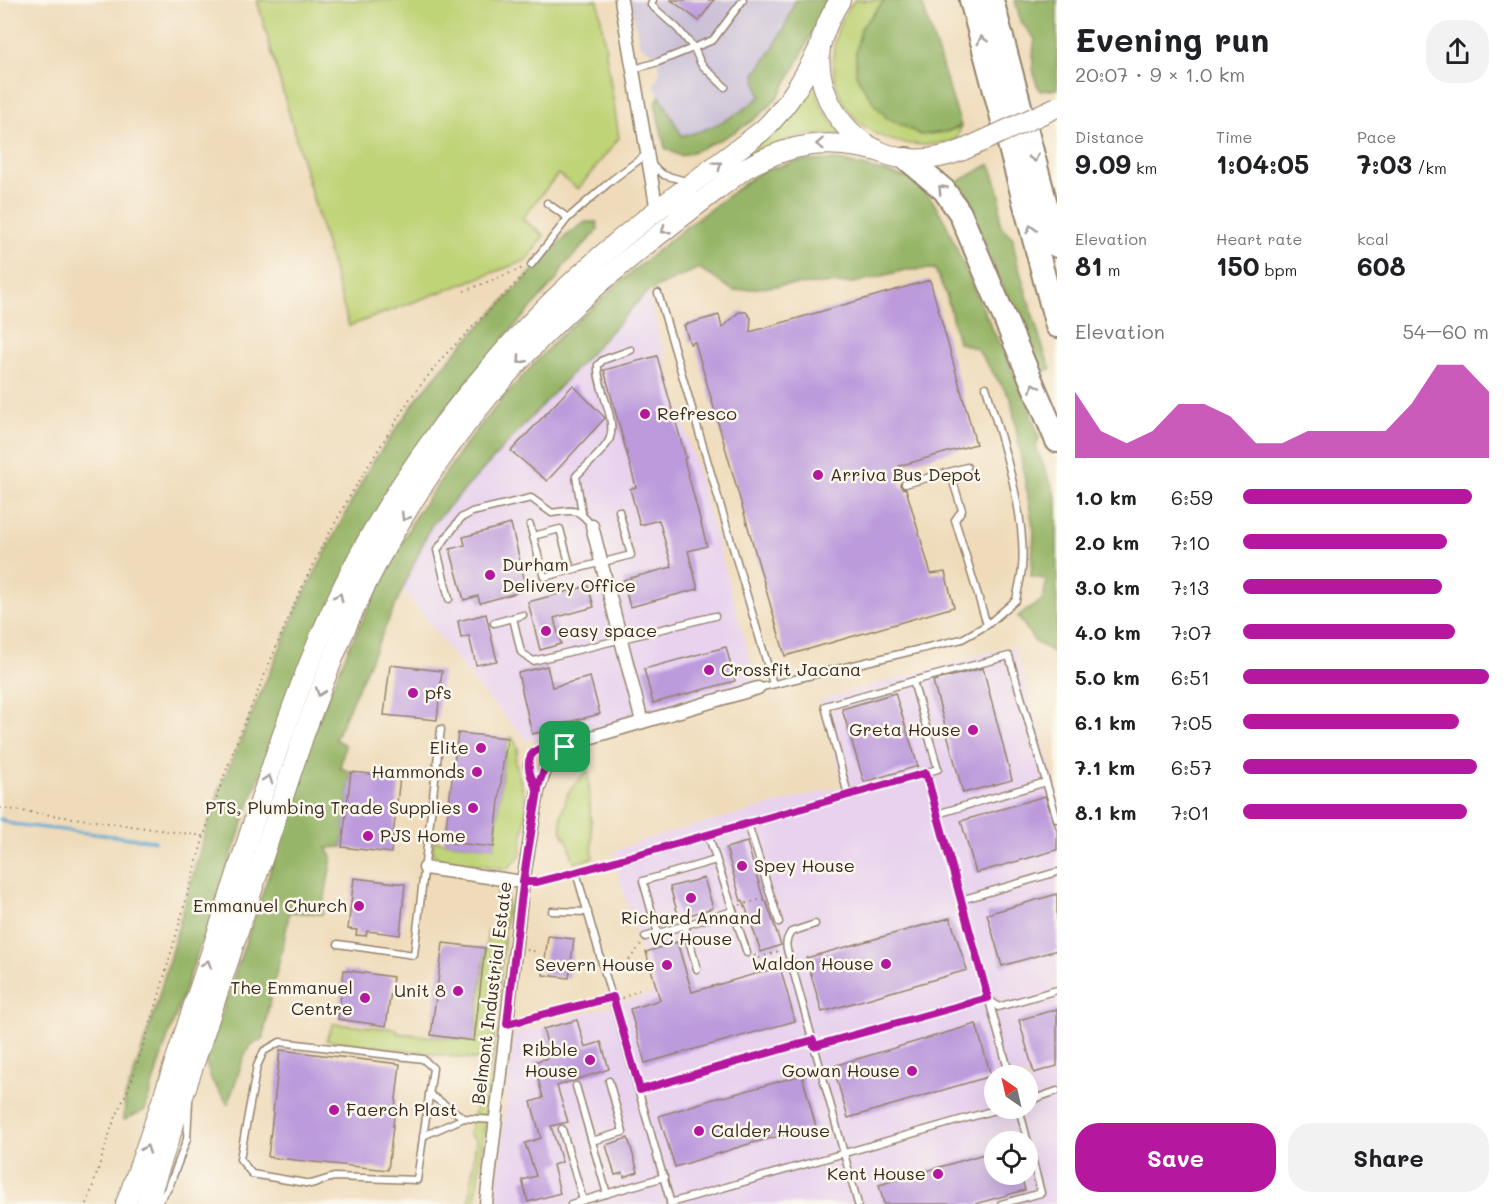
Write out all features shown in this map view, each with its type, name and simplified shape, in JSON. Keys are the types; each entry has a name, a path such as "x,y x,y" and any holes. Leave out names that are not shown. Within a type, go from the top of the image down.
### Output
{"highway":[{"path":"840,0 824,31 820,47 820,69 824,89 832,109 844,126 860,140 878,151"},
{"path":"971,0 1057,326"},
{"path":"992,0 1057,246"},
{"path":"126,1204 156,1121 284,730 322,634 344,586 378,523 411,471 447,421 526,327 616,243 763,130 781,112 820,47"},
{"path":"147,1204 304,734 349,620 395,532 427,481 500,384 541,338 629,258 744,169 765,157 809,144 832,143 855,145 908,159 926,160 945,157 1057,107"},
{"path":"908,159 944,190 960,213 1057,441"}],"street":[{"path":"621,0 657,211 712,194"},
{"path":"592,526 642,722"},
{"path":"565,747 758,688"},
{"name":"Belmont Industrial Estate","path":"486,1204 523,882 538,791 546,767 565,747"},
{"path":"425,868 523,882"}],"lane":[{"path":"653,0 651,5 677,28 694,48 701,64 725,87"},
{"path":"633,69 658,62 713,40 743,0"},
{"path":"531,265 568,218 612,180 648,158 664,175 695,183"},
{"path":"547,203 568,218"},
{"path":"658,293 773,684"},
{"path":"592,526 582,513 576,476 609,441 612,425 597,375 598,365 603,360 631,350"},
{"path":"758,688 962,639 987,625 1016,600 1022,567 1020,519 986,387"},
{"path":"905,484 967,467"},
{"path":"950,472 962,510 956,519 987,625"},
{"path":"449,599 437,550 460,518 471,513 531,498 552,513 572,510 582,513"},
{"path":"530,525 544,577 631,555 619,511"},
{"path":"533,536 560,529 571,570"},
{"path":"494,623 523,615"},
{"path":"513,618 521,652 533,661 715,616"},
{"path":"848,795 825,706 1009,656 1057,819"},
{"path":"523,882 537,882 576,872 938,769 913,681"},
{"path":"338,944 414,955 441,729"},
{"path":"538,791 527,765 531,754 548,745 565,747"},
{"path":"926,773 1007,1065"},
{"path":"937,814 1046,783"},
{"path":"748,824 779,922"},
{"path":"708,834 747,951"},
{"path":"658,934 643,881 716,860"},
{"path":"576,872 640,1090 670,1203 984,1113"},
{"path":"961,900 1057,872"},
{"path":"552,910 588,912"},
{"path":"645,938 733,911"},
{"path":"815,924 791,932 786,940 786,949 858,1204"},
{"path":"686,926 697,969"},
{"path":"988,998 998,1007 1057,990"},
{"path":"640,1090 988,998"},
{"path":"507,1024 614,999"},
{"path":"280,1042 423,1059 433,1068 423,1136 417,1180 334,1177 311,1184 252,1174 240,1159 257,1066 264,1051 280,1042"},
{"path":"157,1204 169,1187 187,1139 191,1073"},
{"path":"592,1141 623,1132 609,1081"},
{"path":"576,1086 607,1194"},
{"path":"1038,1098 1057,1091"},
{"path":"429,1094 465,1118"},
{"path":"423,1136 465,1118 496,1120"},
{"path":"1001,1204 1041,1193 1022,1119"},
{"path":"562,1130 583,1200"},
{"path":"571,1204 664,1178"}],"path":[{"path":"464,291 531,265"},
{"path":"87,1204 112,1126 132,1080 155,1010 204,836 239,736 295,602 351,494 409,400 443,357 525,274 531,265"},
{"path":"0,808 204,836"},
{"path":"738,898 740,906 771,896"},
{"path":"629,960 645,938"},
{"path":"747,951 759,958 786,949"},
{"path":"614,999 639,990"}],"shaded area":[{"path":"630,0 795,0 790,16 774,48 755,74 760,97 751,105 702,132 682,136 654,85 660,71 656,54 640,46"},
{"path":"647,292 758,688 585,739 527,740 481,691 403,589 431,526"},
{"path":"1014,646 1057,789 1057,1204 495,1204 513,1034 654,993 617,870 614,852 642,840 843,786 821,700"}],"green space":[{"path":"257,0 598,0 619,138 578,189 558,174 522,219 544,235 527,260 349,326"},
{"path":"795,0 827,0 792,73 770,106 734,132 692,152 680,156 665,148 655,103 660,96 682,136 713,126 751,104 760,97 755,74 778,39"},
{"path":"855,0 885,0 861,28 946,132 961,126 957,139 922,145 898,142 875,133 852,115 842,100 833,65 838,30"},
{"path":"885,0 921,0 961,126 946,132 921,135 887,118 875,105 856,75 856,52 861,28"},
{"path":"1015,0 1057,0 1057,89 1040,91 1033,66 1035,39 1021,22"},
{"path":"813,76 816,93 822,107 842,135 799,137 773,146 735,165 733,162 769,135 790,115"},
{"path":"839,160 912,179 932,200 945,221 1027,403 1039,437 1036,447 1057,499 1057,654 1035,642 1018,616 1043,600 1047,580 1031,576 1034,532 1011,399 977,349 958,342 947,297 935,269 905,270 854,283 784,285 734,291 699,268 647,292 431,526 335,739 345,745 340,768 351,772 342,847 327,848 332,857 322,914 289,912 268,1006 264,1038 251,1045 245,1054 228,1104 212,1081 205,1061 290,813 312,734 351,643 415,517 465,445 508,392 557,339 634,270 685,228 760,172 797,161"},
{"path":"990,164 1000,194 1000,225 1013,238 1018,265 1040,341 1051,369 1040,373 956,183"},
{"path":"585,222 597,222 598,230 563,267 557,279 443,412 283,708 160,1060 145,1110 124,1120 125,1097 155,1010 219,790 300,602 369,468 417,399 460,347 567,235"},
{"path":"512,737 518,748 515,761 527,806 520,856 507,869 438,859 433,853 433,841 494,847 503,763 508,738"},
{"path":"588,769 593,858 574,863 568,842 562,833 561,816 568,793"},
{"path":"498,886 506,894 508,900 475,1204 469,1204 476,1140 469,1134 476,1108 480,1060 326,1040 333,1024 397,1029 397,1033 474,1041 488,931 495,931"}],"building":[{"path":"671,0 714,0 699,21"},
{"name":"Arriva Bus Depot","path":"930,280 976,444 899,466 903,479 900,485 906,489 931,574 945,572 954,607 785,656 695,342 690,344 684,325 719,315 722,328 739,312 746,312 751,318 750,332"},
{"path":"657,356 686,458 684,459 707,546 688,551 698,589 630,607 623,580 672,567 659,520 640,525 630,489 636,487 604,370"},
{"path":"573,385 605,418 547,481 511,451"},
{"name":"Durham Delivery Office","path":"511,524 527,590 480,603 478,596 464,600 450,549 465,545 463,537"},
{"name":"easy space","path":"588,586 594,607 554,618 561,644 540,650 528,602"},
{"path":"486,614 497,661 476,665 469,636 461,638 458,621"},
{"path":"726,647 735,681 653,703 644,669"},
{"name":"pfs","path":"390,665 442,671 437,720 384,715"},
{"path":"547,666 552,687 590,677 600,714 532,734 518,673"},
{"name":"Greta House","path":"983,668 1012,780 963,793 933,681"},
{"path":"895,693 918,766 864,782 842,709"},
{"path":"458,733 508,738 494,847 444,842"},
{"path":"351,772 400,777 391,853 342,847"},
{"path":"1045,796 1057,831 1057,850 976,873 961,821"},
{"path":"747,842 764,901 766,901 781,945 761,952 743,900 741,901 726,848"},
{"path":"354,878 405,884 400,935 367,931 366,936 356,935 357,930 348,929"},
{"name":"Richard Annand VC House","path":"704,878 713,908 679,918 670,887"},
{"path":"1057,894 1057,950 1002,966 987,914"},
{"name":"Waldon House","path":"950,918 967,970 822,1012 806,958"},
{"path":"548,936 574,939 569,978 543,975"},
{"path":"677,942 692,992 780,967 795,1021 645,1063 630,1009 660,1000 646,952"},
{"name":"Unit 8","path":"443,943 485,948 474,1041 431,1035"},
{"name":"The Emmanuel Centre","path":"344,970 393,977 386,1026 338,1019"},
{"path":"1057,1009 1057,1066 1038,1072 1038,1065 1032,1065 1019,1020"},
{"path":"577,1020 585,1047 601,1042 609,1069 557,1086 568,1122 551,1126 562,1162 553,1165 560,1193 528,1202 522,1180 536,1176 525,1143 541,1138 531,1102 543,1098 534,1062 551,1057 543,1029"},
{"name":"Gowan House","path":"976,1024 988,1065 984,1065 984,1078 848,1118 833,1066"},
{"name":"Faerch Plast","path":"280,1050 400,1064 388,1170 268,1157"},
{"path":"802,1075 816,1127 752,1143 675,1167 659,1116"},
{"path":"628,1138 638,1172 624,1177 623,1173 615,1175 606,1145"},
{"name":"Kent House","path":"984,1154 984,1185 1023,1185 1025,1190 975,1204 884,1204 879,1185"}],"waterway":[{"path":"0,819 12,824 155,841"}],"place":[{"name":"Refresco","path":"645,414"},
{"name":"Arriva Bus Depot","path":"818,475"},
{"name":"Durham Delivery Office","path":"490,575"},
{"name":"easy space","path":"546,631"},
{"name":"Crossfit Jacana","path":"709,670"},
{"name":"pfs","path":"413,693"},
{"name":"Greta House","path":"973,730"},
{"name":"Elite","path":"481,748"},
{"name":"Hammonds","path":"477,772"},
{"name":"PTS, Plumbing Trade Supplies","path":"473,808"},
{"name":"PJS Home","path":"368,836"},
{"name":"Spey House","path":"742,866"},
{"name":"Richard Annand VC House","path":"691,898"},
{"name":"Emmanuel Church","path":"359,906"},
{"name":"Waldon House","path":"886,964"},
{"name":"Severn House","path":"667,965"},
{"name":"Unit 8","path":"458,991"},
{"name":"The Emmanuel Centre","path":"365,998"},
{"name":"Ribble House","path":"590,1060"},
{"name":"Gowan House","path":"912,1071"},
{"name":"Faerch Plast","path":"334,1110"},
{"name":"Calder House","path":"699,1131"},
{"name":"Kent House","path":"938,1174"}],"route":[{"path":"565,747 546,767 538,791 530,836 523,882 507,1024 613,997 640,1090 813,1040 814,1046 988,998 926,773 576,872 537,882 523,882 538,791 527,765 531,754 539,749 548,745 565,747"}]}
